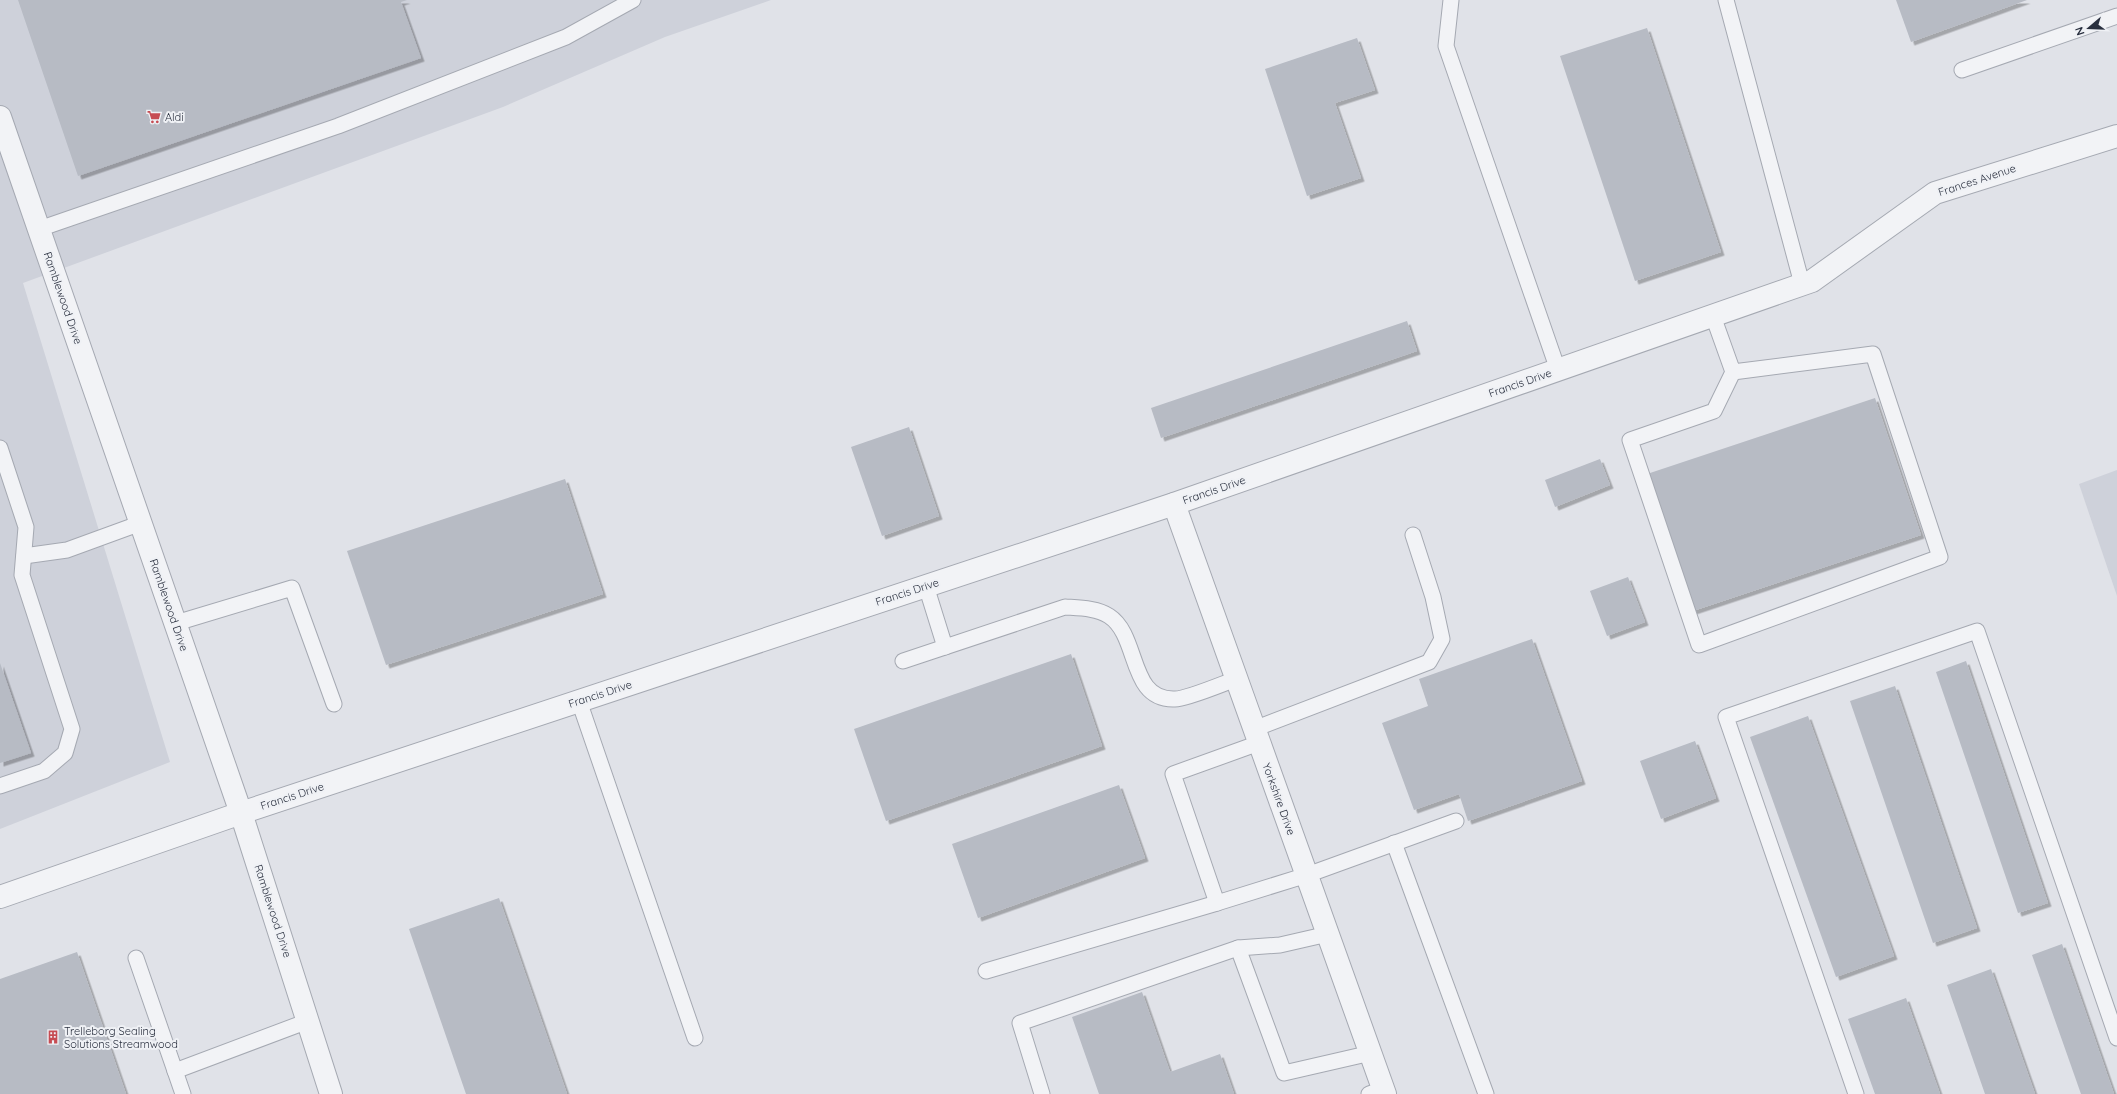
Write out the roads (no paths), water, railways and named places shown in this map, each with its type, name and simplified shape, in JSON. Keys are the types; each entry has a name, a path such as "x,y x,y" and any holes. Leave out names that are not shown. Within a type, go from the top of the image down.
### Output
{"street":[{"name":"Ramblewood Drive","path":"0,117 242,813 331,1094"},
{"name":"Frances Avenue","path":"1807,282 1935,193 2117,136"},
{"name":"Francis Drive","path":"0,897 242,813 1174,504 1807,282"},
{"name":"Yorkshire Drive","path":"1174,504 1370,1053 1379,1092"}],"lane":[{"path":"39,229 338,126 566,37 633,0"},
{"path":"1451,0 1446,46 1558,370"},
{"path":"1726,0 1807,282"},
{"path":"1962,70 2117,16"},
{"path":"1713,316 1733,372 1714,411 1630,440 1699,645 1940,557 1873,354 1733,372"},
{"path":"0,448 26,527 22,575 72,729 65,753 44,771 0,786"},
{"path":"24,556 67,550 141,523"},
{"path":"1217,903 1173,774 1256,736 1429,662 1442,639 1433,597 1413,535"},
{"path":"926,586 944,647"},
{"path":"176,623 292,588 334,704"},
{"path":"903,661 1065,607 1098,611 1109,616 1116,622 1123,630 1143,682 1150,692 1164,698 1176,699 1236,679"},
{"path":"1856,1094 1726,717 1977,631 2117,1038"},
{"path":"579,701 695,1038"},
{"path":"986,970 1307,876 1456,821"},
{"path":"1394,843 1486,1094"},
{"path":"1042,1094 1020,1023 1238,948 1280,945 1328,934"},
{"path":"1238,948 1284,1073 1370,1053"},
{"path":"136,958 183,1094"},
{"path":"175,1071 308,1022"}],"place":[{"name":"Aldi","path":"154,117"},
{"name":"Trelleborg Sealing Solutions Streamwood","path":"53,1037"}]}
